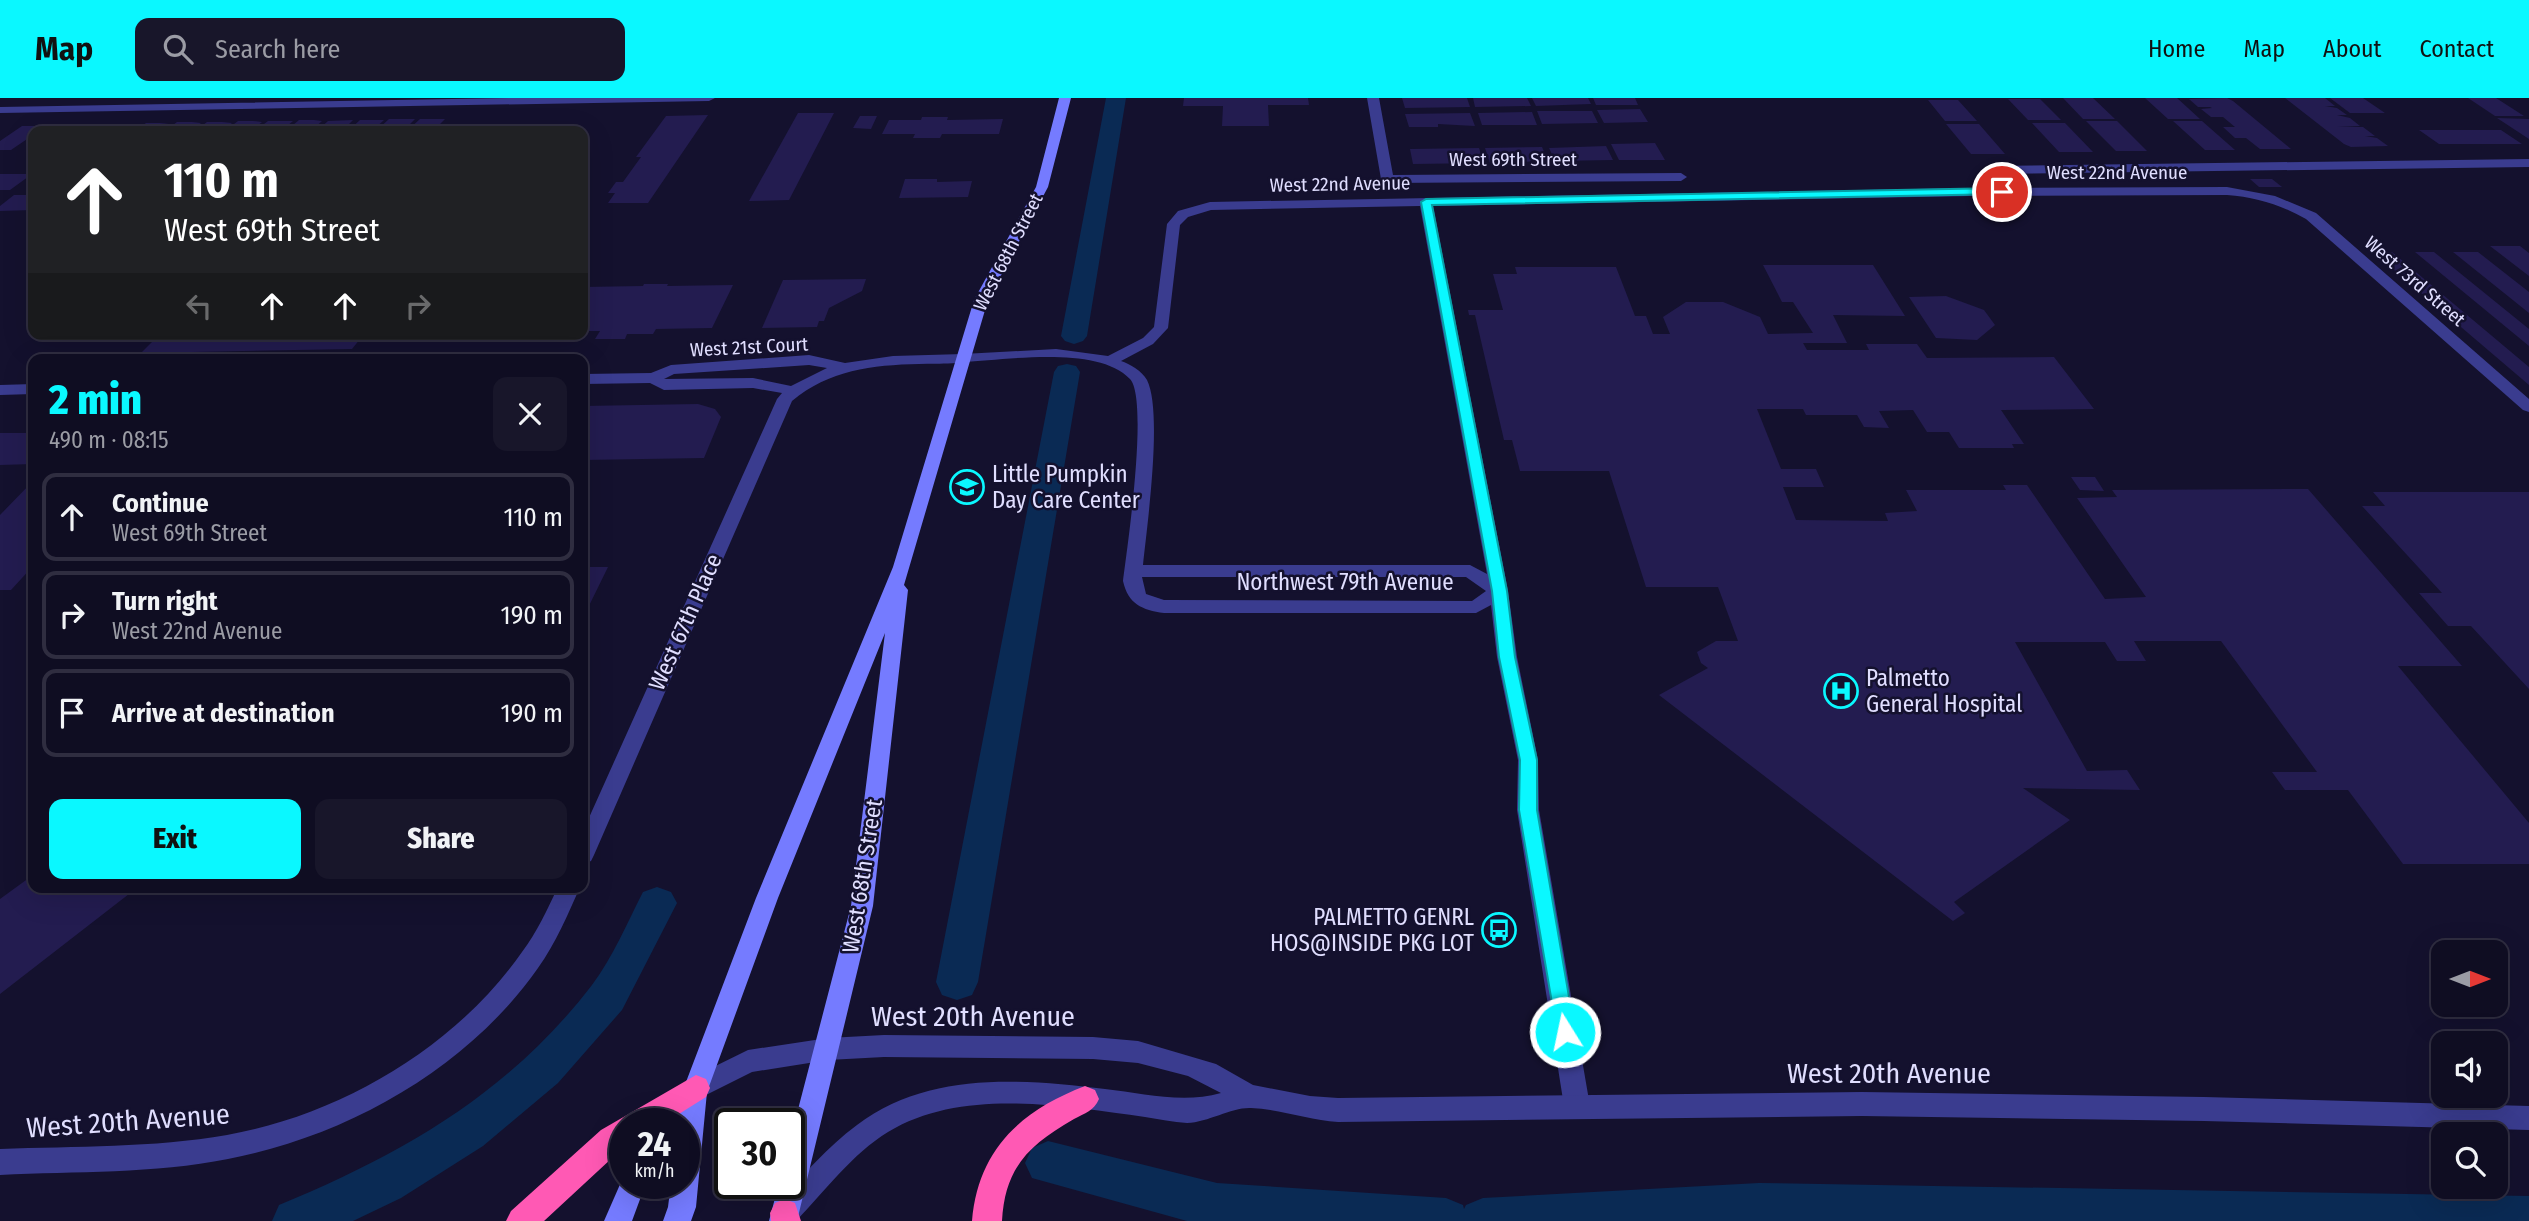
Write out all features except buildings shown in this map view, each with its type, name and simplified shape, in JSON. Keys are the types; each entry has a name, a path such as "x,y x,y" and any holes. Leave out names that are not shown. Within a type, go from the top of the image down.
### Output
{"highway":[{"path":"663,1108 696,1088"},
{"path":"988,1221 988,1199 1004,1157 1035,1127 1085,1099"},
{"path":"521,1221 541,1206 609,1140"}],"main road":[{"name":"West 68th Street","path":"683,1108 696,1088 767,898 902,567 963,358 988,285 1029,215 1042,187 1065,98"},
{"name":"West 68th Street","path":"785,1218 862,906 902,567"},
{"name":"West 68th Street","path":"677,1221 682,1207 696,1088"},
{"path":"618,1221 627,1199"}],"street":[{"path":"0,102 7,98"},
{"path":"0,110 709,98"},
{"name":"West 69th Street","path":"1373,98 1387,179 1681,177"},
{"name":"West 22nd Avenue","path":"1988,170 2529,163"},
{"name":"West 22nd Avenue","path":"1109,361 1148,341 1161,328 1174,224 1182,214 1220,205 2068,191 2227,191 2267,196"},
{"name":"West 73rd Street","path":"2267,196 2290,204 2311,216 2529,407"},
{"path":"1426,202 1499,591 1507,657 1528,760 1528,810 1577,1106"},
{"name":"Northwest 79th Avenue","path":"963,358 1042,354 1092,356 1109,361 1136,376 1146,395 1145,436 1133,571 1133,590 1136,597 1151,605 1476,607 1499,591 1470,571 1133,571"},
{"name":"West 21st Court","path":"653,378 664,385 753,383 793,391 816,376 849,368 894,361 963,358"},
{"name":"West 21st Court","path":"588,379 653,378 671,370 808,360 849,368"},
{"path":"0,390 28,389"},
{"name":"West 67th Place","path":"588,844 779,409 793,391"},
{"name":"West 20th Avenue","path":"0,1162 168,1154 231,1147 316,1121 377,1091 447,1045 500,996 528,962 566,893"},
{"name":"West 20th Avenue","path":"696,1088 748,1062 828,1049 1038,1046 1138,1052 1207,1072 1249,1096 1310,1108 1360,1111 1577,1106 2015,1106 2529,1118"},
{"name":"West 20th Avenue","path":"785,1218 855,1141 881,1123 920,1104 954,1096 999,1094 1085,1099 1189,1112 1249,1096"}],"waterway":[{"path":"1074,336 1116,98"},
{"path":"957,982 1067,372"},
{"path":"296,1221 341,1204 427,1159 506,1102 543,1069 607,997 657,903"},
{"path":"1048,1163 1217,1206 1446,1221"},
{"path":"1483,1221 1759,1206 2529,1219"}],"place":[{"name":"Little Pumpkin Day Care Center","path":"967,487"},
{"name":"Palmetto General Hospital","path":"1841,691"},
{"name":"PALMETTO GENRL HOS@INSIDE PKG LOT","path":"1499,930"}],"route":[{"path":"1565,1032 1528,810 1528,760 1507,657 1499,591 1426,202 2002,192"}]}
